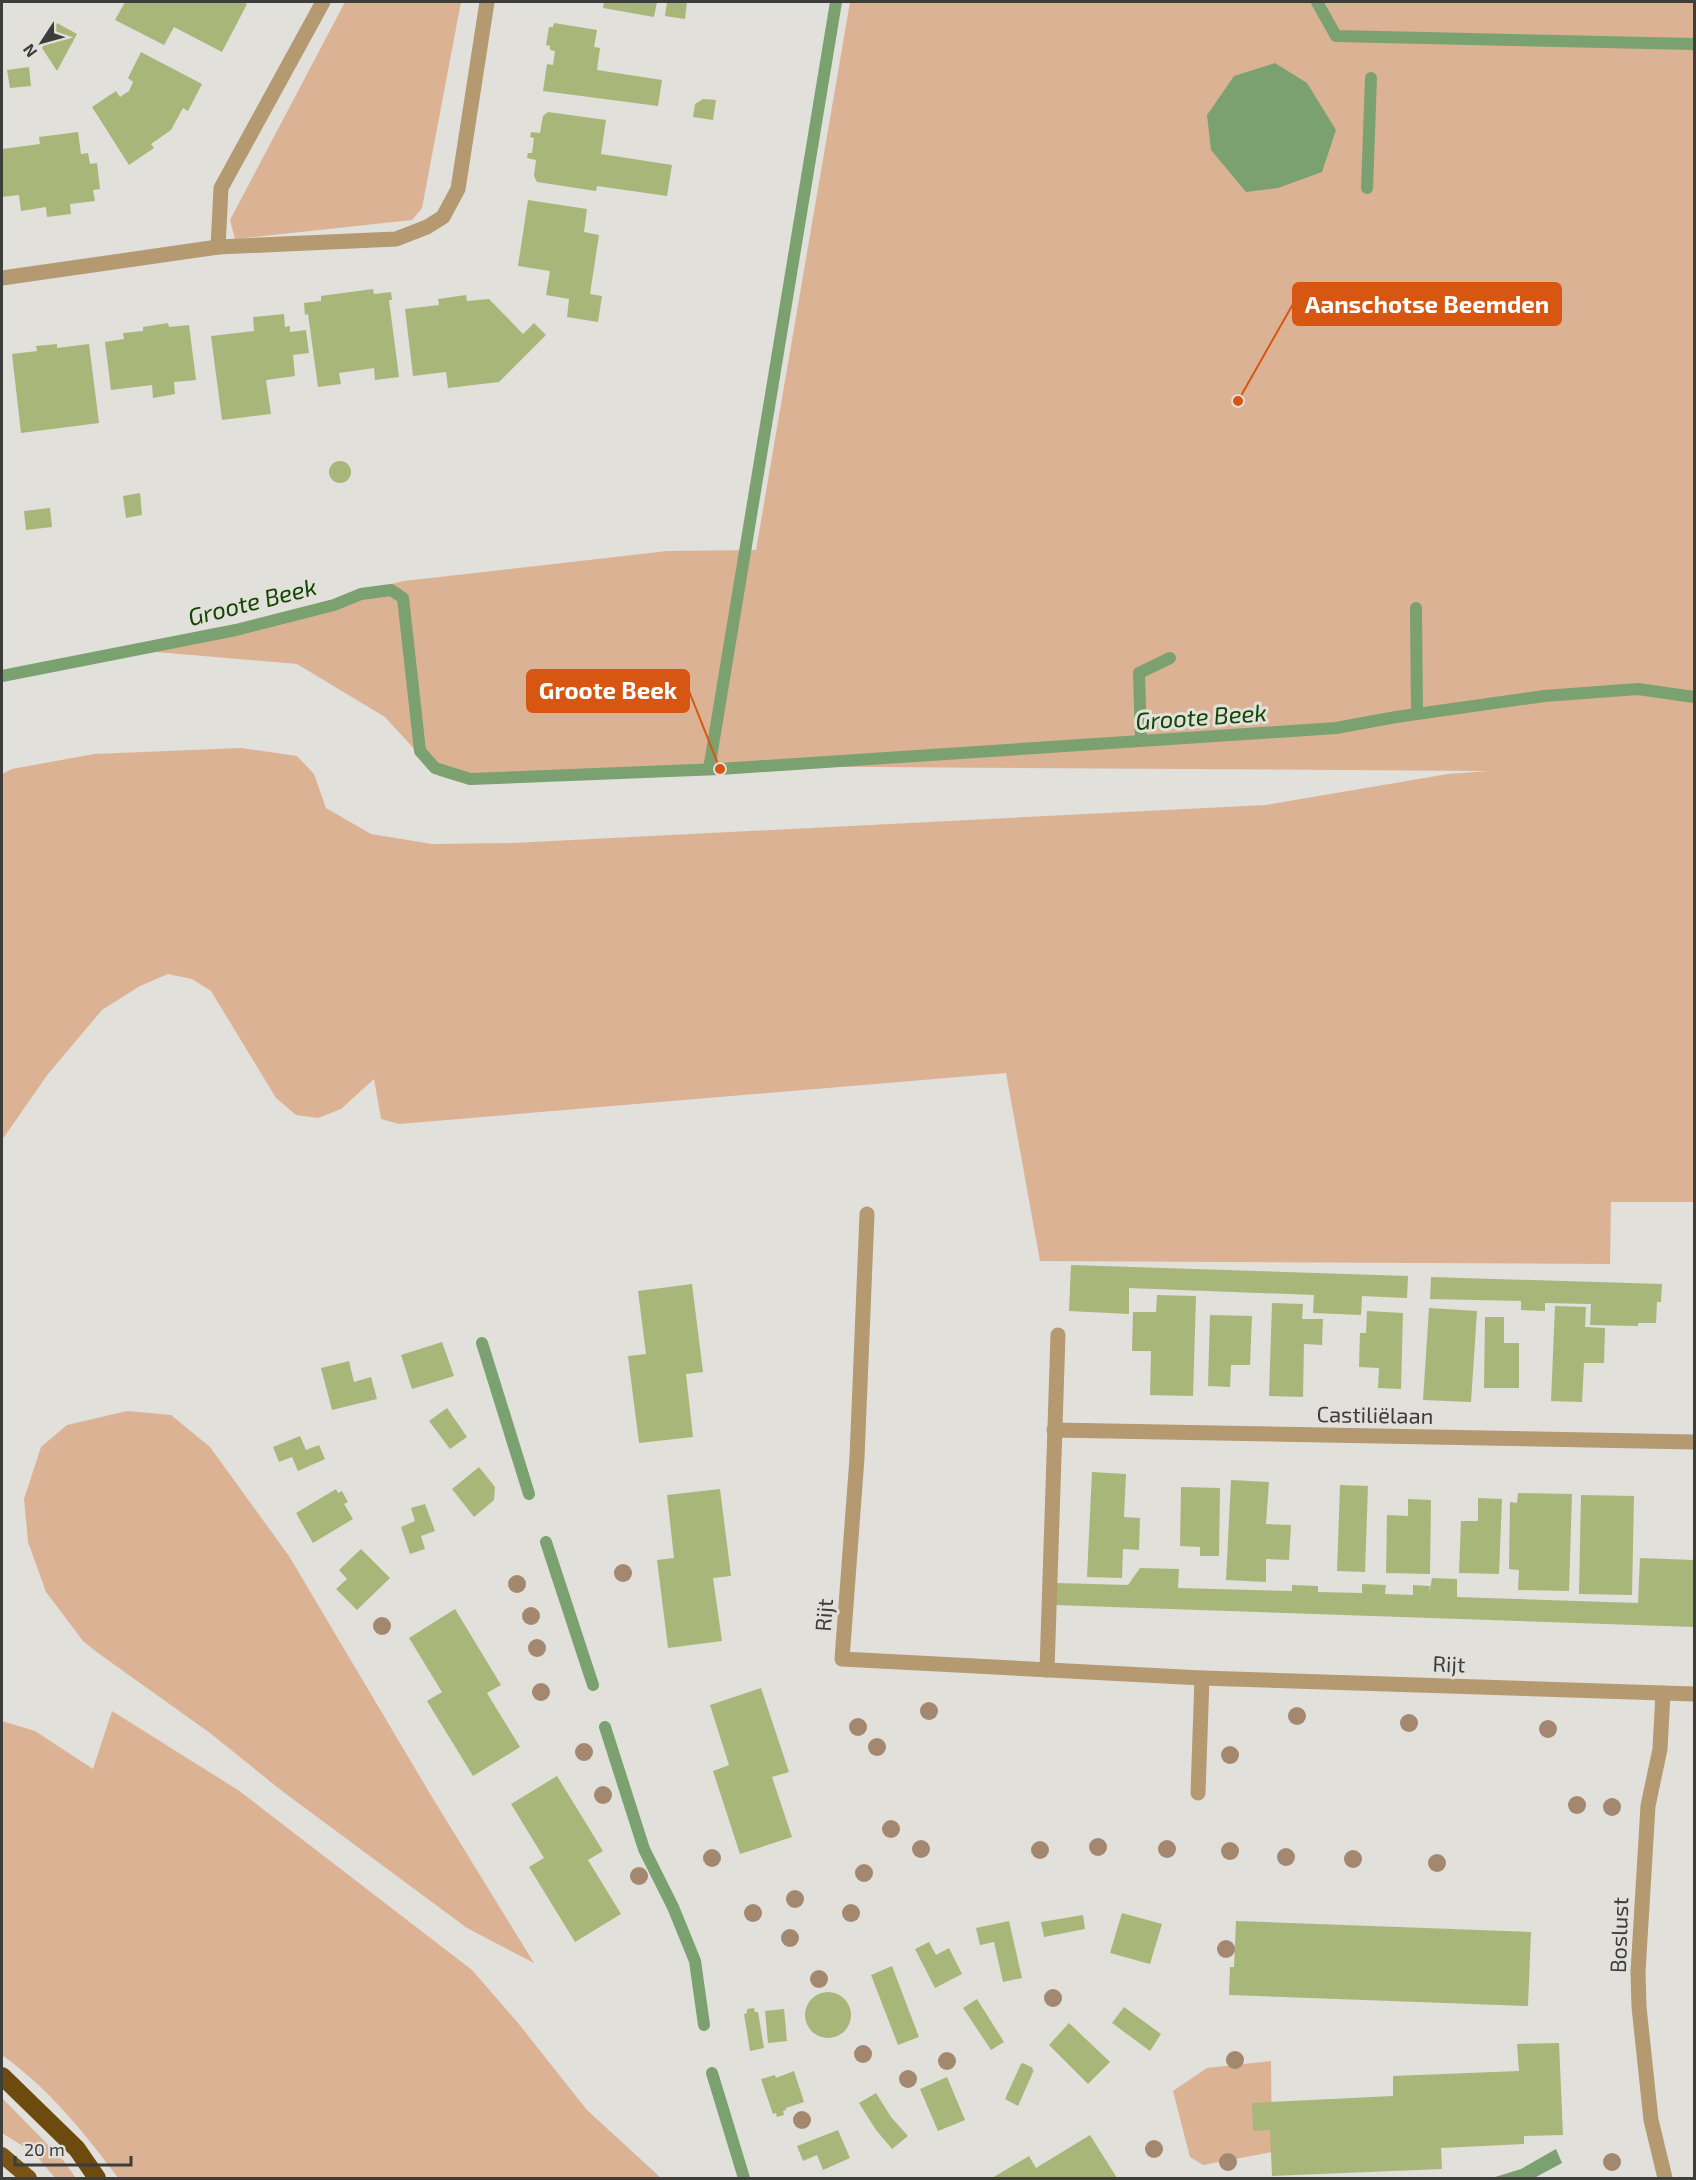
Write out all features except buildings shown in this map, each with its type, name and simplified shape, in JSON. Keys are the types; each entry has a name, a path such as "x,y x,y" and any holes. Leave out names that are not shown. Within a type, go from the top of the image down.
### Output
{"highway":[{"path":"2,2076 77,2149 97,2178"},
{"path":"2,2155 29,2178"}],"street":[{"path":"218,247 221,188 323,2"},
{"path":"2,278 218,247 396,239 427,227 443,217 458,189 487,2"},
{"name":"Rijt","path":"867,1214 856,1458 842,1659 1202,1678 1695,1694"},
{"path":"1047,1670 1058,1335"},
{"name":"Castiliëlaan","path":"1054,1430 1695,1442"},
{"path":"1198,1793 1202,1678"},
{"name":"Boslust","path":"1663,1693 1660,1749 1648,1806 1638,1972 1639,2007 1651,2120 1665,2178"}],"shaded area":[{"path":"345,2 461,2 422,208 412,220 235,239 230,220"},
{"path":"850,2 1694,2 1694,1202 1611,1202 1610,1264 1040,1261 1006,1073 399,1124 381,1119 374,1079 341,1109 318,1118 296,1115 276,1098 211,991 192,979 168,974 140,986 102,1010 48,1074 2,1140 2,774 12,769 94,754 241,748 297,756 314,774 326,808 371,834 432,844 513,843 1266,805 1448,774 1489,771 719,766 460,782 439,776 385,717 297,664 121,649 260,625 374,588 404,581 667,551 756,550"},
{"path":"1275,63 1307,83 1336,130 1322,172 1278,188 1246,192 1211,150 1207,115 1234,76"},
{"path":"127,1411 171,1415 210,1447 289,1556 534,1963 467,1928 282,1791 210,1733 98,1653 83,1641 46,1592 28,1542 24,1499 41,1447 67,1425"},
{"path":"112,1711 238,1790 472,1970 518,2023 587,2110 661,2178 118,2178 65,2112 35,2082 2,2055 2,1721 35,1731 93,1769"},
{"path":"1271,2061 1272,2152 1203,2165 1190,2157 1173,2091 1207,2068"},
{"path":"2,2098 63,2160 76,2178 55,2178 34,2153 2,2133"},
{"path":"1556,2149 1562,2163 1536,2177 1492,2178 1521,2169"}],"waterway":[{"path":"709,769 836,2"},
{"path":"1317,2 1336,36 1694,44"},
{"path":"1367,188 1371,78"},
{"name":"Groote Beek","path":"2,676 236,630 334,605 361,594 391,590 403,598 420,751 435,768 470,779 720,769 1336,728 1544,696 1638,689 1694,697"},
{"path":"1416,608 1417,714"},
{"path":"1141,741 1139,673 1170,658"},
{"path":"482,1343 529,1494"},
{"path":"546,1542 593,1685"},
{"path":"605,1727 644,1849 673,1907 695,1961 704,2025"},
{"path":"712,2073 744,2178"}],"place":[{"name":"Aanschotse Beemden","path":"1238,401"},
{"name":"Groote Beek","path":"720,769"}]}
